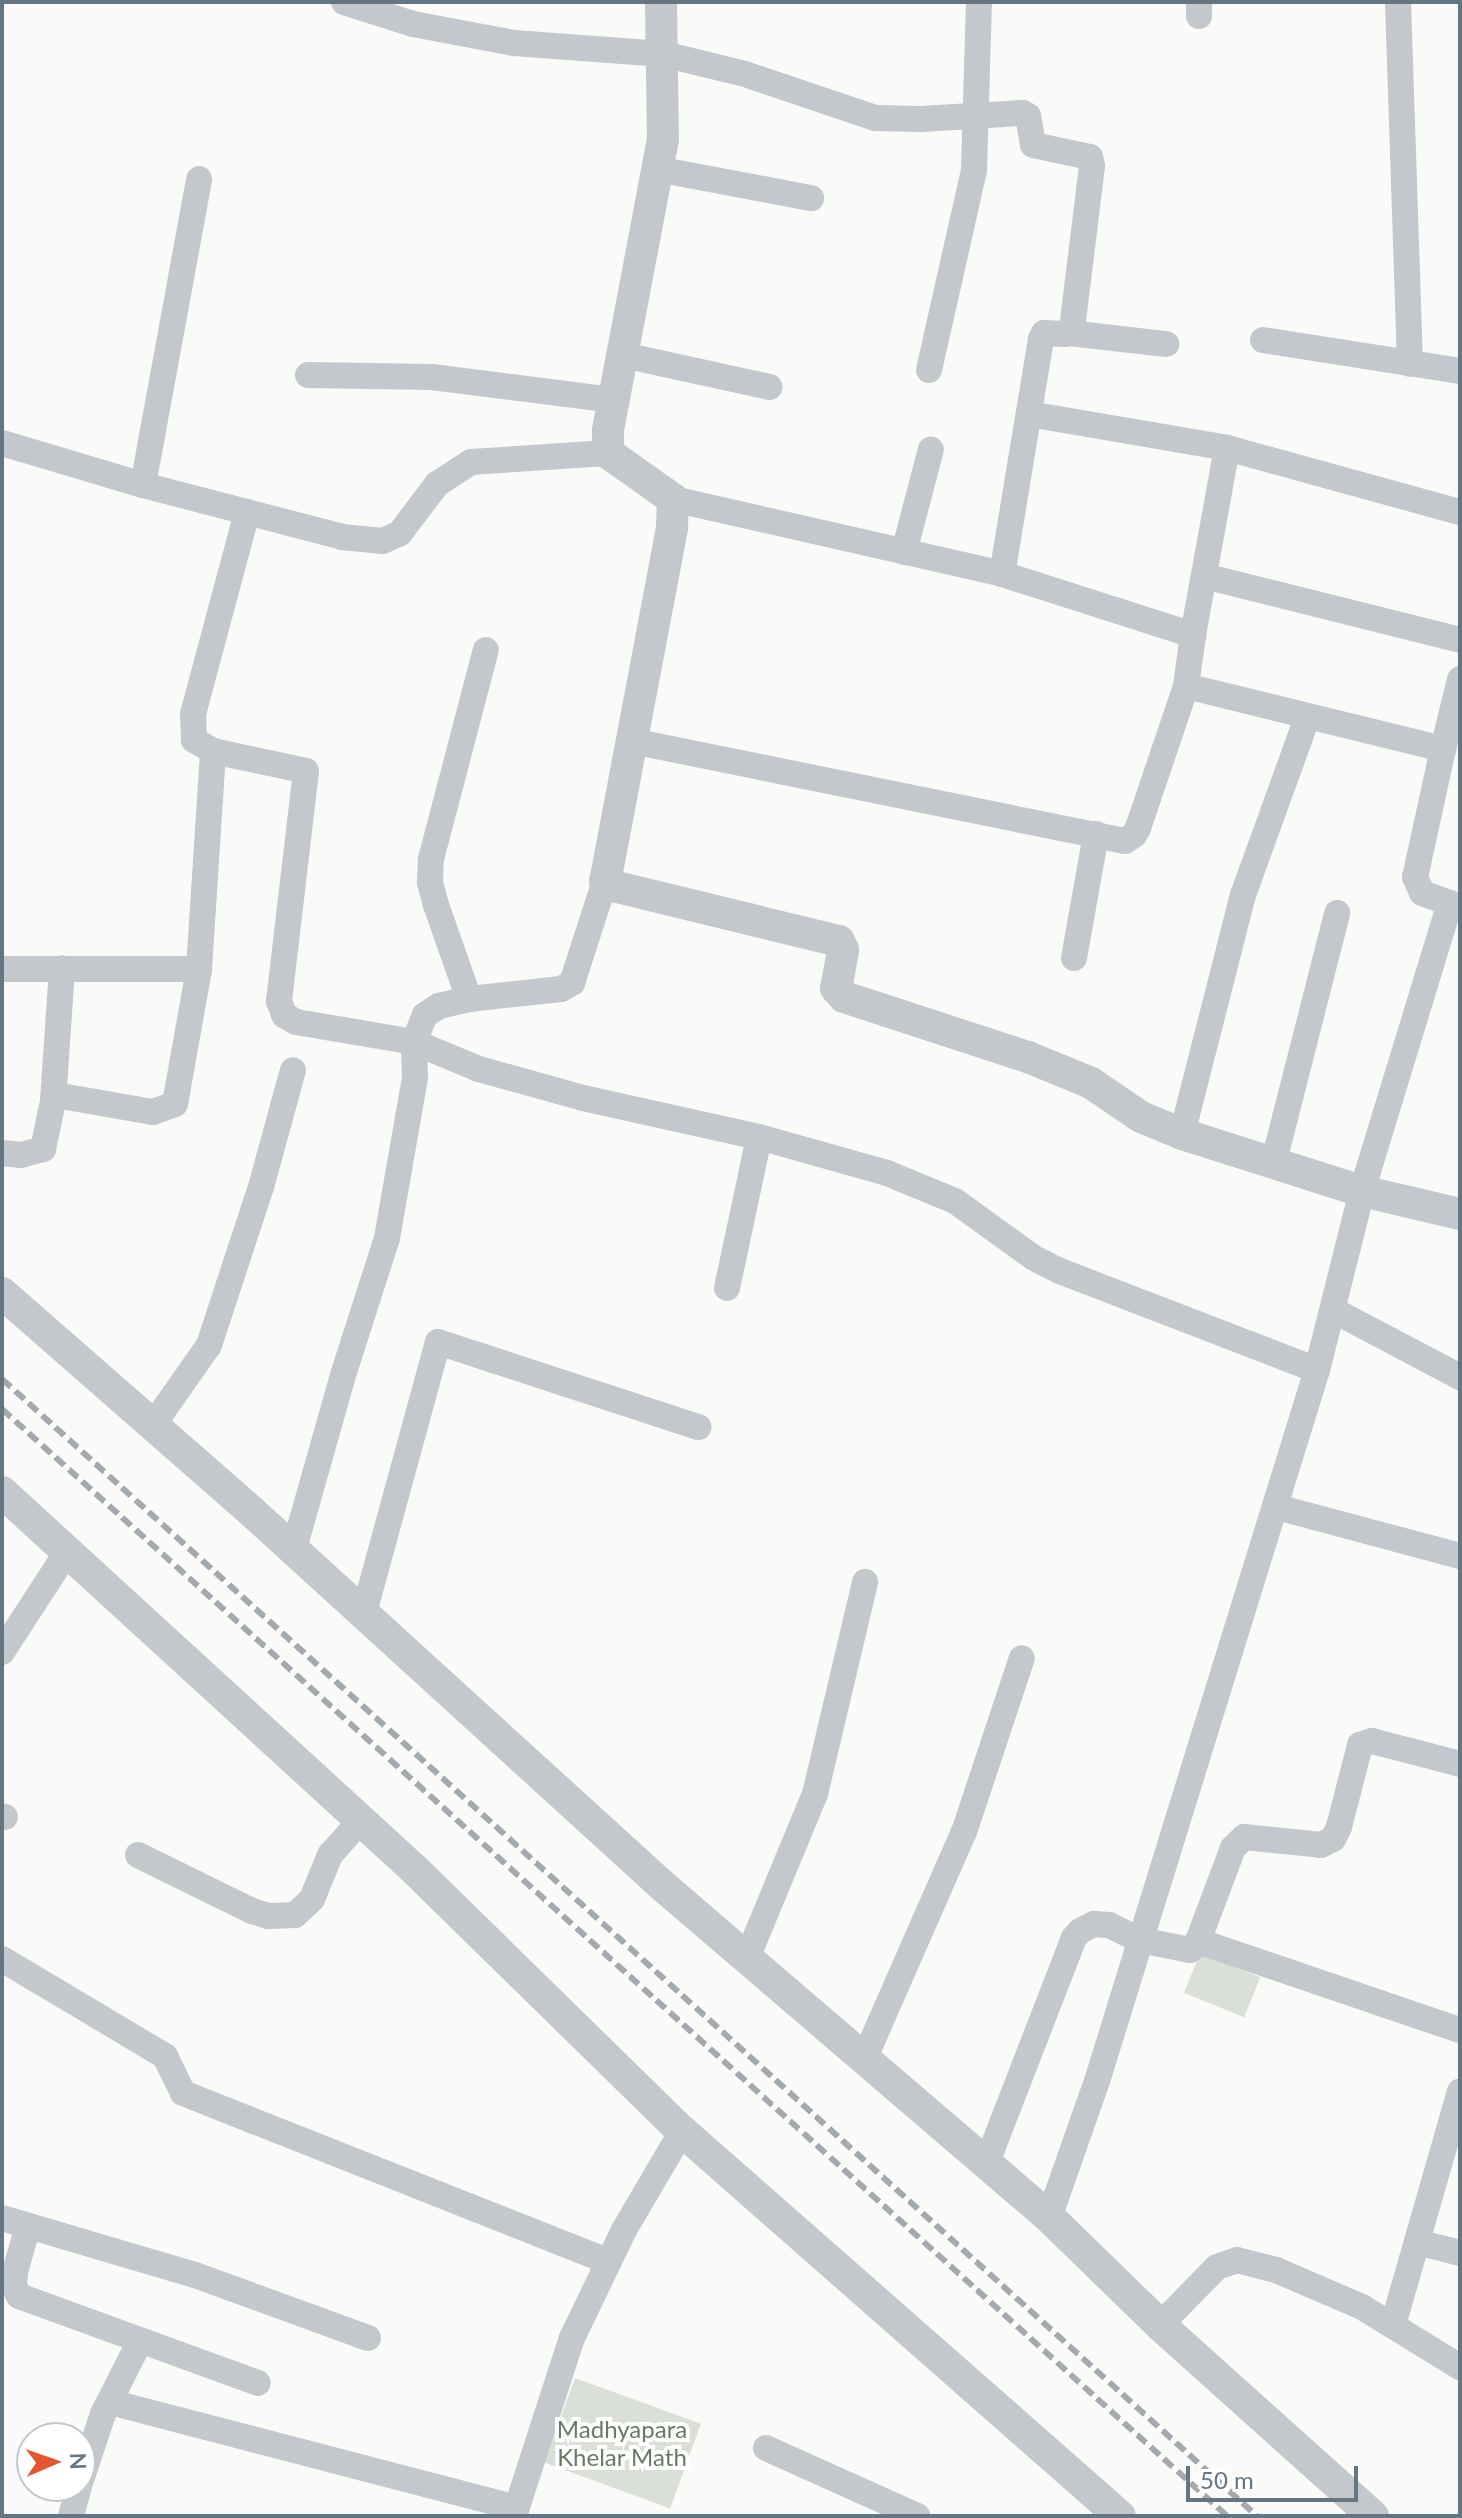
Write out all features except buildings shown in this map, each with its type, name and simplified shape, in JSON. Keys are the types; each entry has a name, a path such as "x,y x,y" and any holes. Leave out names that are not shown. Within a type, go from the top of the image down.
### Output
{"street":[{"path":"344,2 413,24 514,43 592,52 663,54 745,74 875,118 1023,113 1028,116 1033,145 1090,157 1092,166 1078,294 1069,333"},
{"path":"608,453 663,139 661,2"},
{"path":"929,370 970,198 978,115 979,2"},
{"path":"1398,2 1410,364"},
{"path":"657,169 811,198"},
{"path":"143,485 199,179"},
{"path":"1002,574 1041,339 1049,332 1166,344"},
{"path":"1263,340 1460,371"},
{"path":"623,355 770,387"},
{"path":"308,375 432,377 615,400"},
{"path":"1029,414 1227,448 1460,512"},
{"path":"2,443 143,485 342,537 383,541 400,533 437,484 471,462 608,453 673,499 1002,574 1193,635"},
{"path":"632,741 1125,841 1134,835 1171,739 1186,686 1227,448"},
{"path":"904,552 931,449"},
{"path":"293,1552 344,1372 387,1238 415,1077 414,1042 425,1015 439,1006 469,999 561,989 572,983 605,881 672,528 673,499"},
{"path":"247,512 193,714 194,740 213,751 306,771 287,905 279,1001 284,1015 296,1022 414,1042 479,1069 583,1098 759,1137 928,1188 955,1201 1034,1258 1060,1271 1311,1365 1317,1370"},
{"path":"1204,576 1460,640"},
{"path":"469,999 430,882 431,859 486,650"},
{"path":"1049,2217 1097,2081 1277,1507 1317,1370 1362,1191 1455,904 1422,893 1415,877 1460,679"},
{"path":"1186,686 1443,749"},
{"path":"1182,1134 1243,895 1307,718"},
{"path":"53,1101 61,1096 73,1096 153,1112 175,1104 199,969 213,751"},
{"path":"1074,958 1096,834"},
{"path":"605,881 617,887 839,941 843,950 836,988 844,997 938,1025 1054,1067 1091,1083 1141,1117 1182,1134 1362,1191 1459,1211"},
{"path":"1274,1161 1337,913"},
{"path":"2,1153 21,1155 43,1149 53,1101 62,968"},
{"path":"2,969 199,969"},
{"path":"153,1425 209,1345 261,1187 293,1070"},
{"path":"727,1288 759,1137"},
{"path":"2,1293 747,1958 1049,2217 1160,2325 1373,2516"},
{"path":"1333,1310 1460,1377"},
{"path":"363,1616 438,1342 698,1427"},
{"path":"2,1492 361,1820 682,2131 1120,2516"},
{"path":"1277,1507 1460,1556"},
{"path":"2,1652 67,1552"},
{"path":"747,1958 815,1794 865,1582"},
{"path":"865,2057 964,1832 1022,1658"},
{"path":"987,2162 1074,1938 1094,1924 1109,1925 1140,1940 1190,1950 1198,1941 1233,1848 1244,1837 1321,1845 1333,1839 1339,1827 1360,1745 1372,1741 1460,1764"},
{"path":"138,1855 252,1911 268,1916 295,1915 312,1899 330,1855 361,1820"},
{"path":"1198,1941 1460,2030"},
{"path":"2,1959 165,2056 183,2093 609,2262"},
{"path":"1393,2325 1460,2091"},
{"path":"110,2402 515,2512 572,2338 609,2262 682,2131"},
{"path":"2,2218 195,2275 368,2338"},
{"path":"28,2226 15,2272 14,2286 19,2296 258,2383"},
{"path":"1417,2242 1460,2253"},
{"path":"1160,2325 1217,2267 1237,2260 1276,2270 1362,2307 1460,2367"},
{"path":"96,2441 110,2402 140,2341"},
{"path":"766,2448 917,2516"}],"green space":[{"path":"1200,1953 1260,1977 1244,2017 1184,1993"},
{"name":"Madhyapara Khelar Math","path":"575,2378 701,2424 670,2508 544,2463"}],"railway":[{"path":"2,1379 1257,2516"},
{"path":"2,1409 1227,2516"}]}
